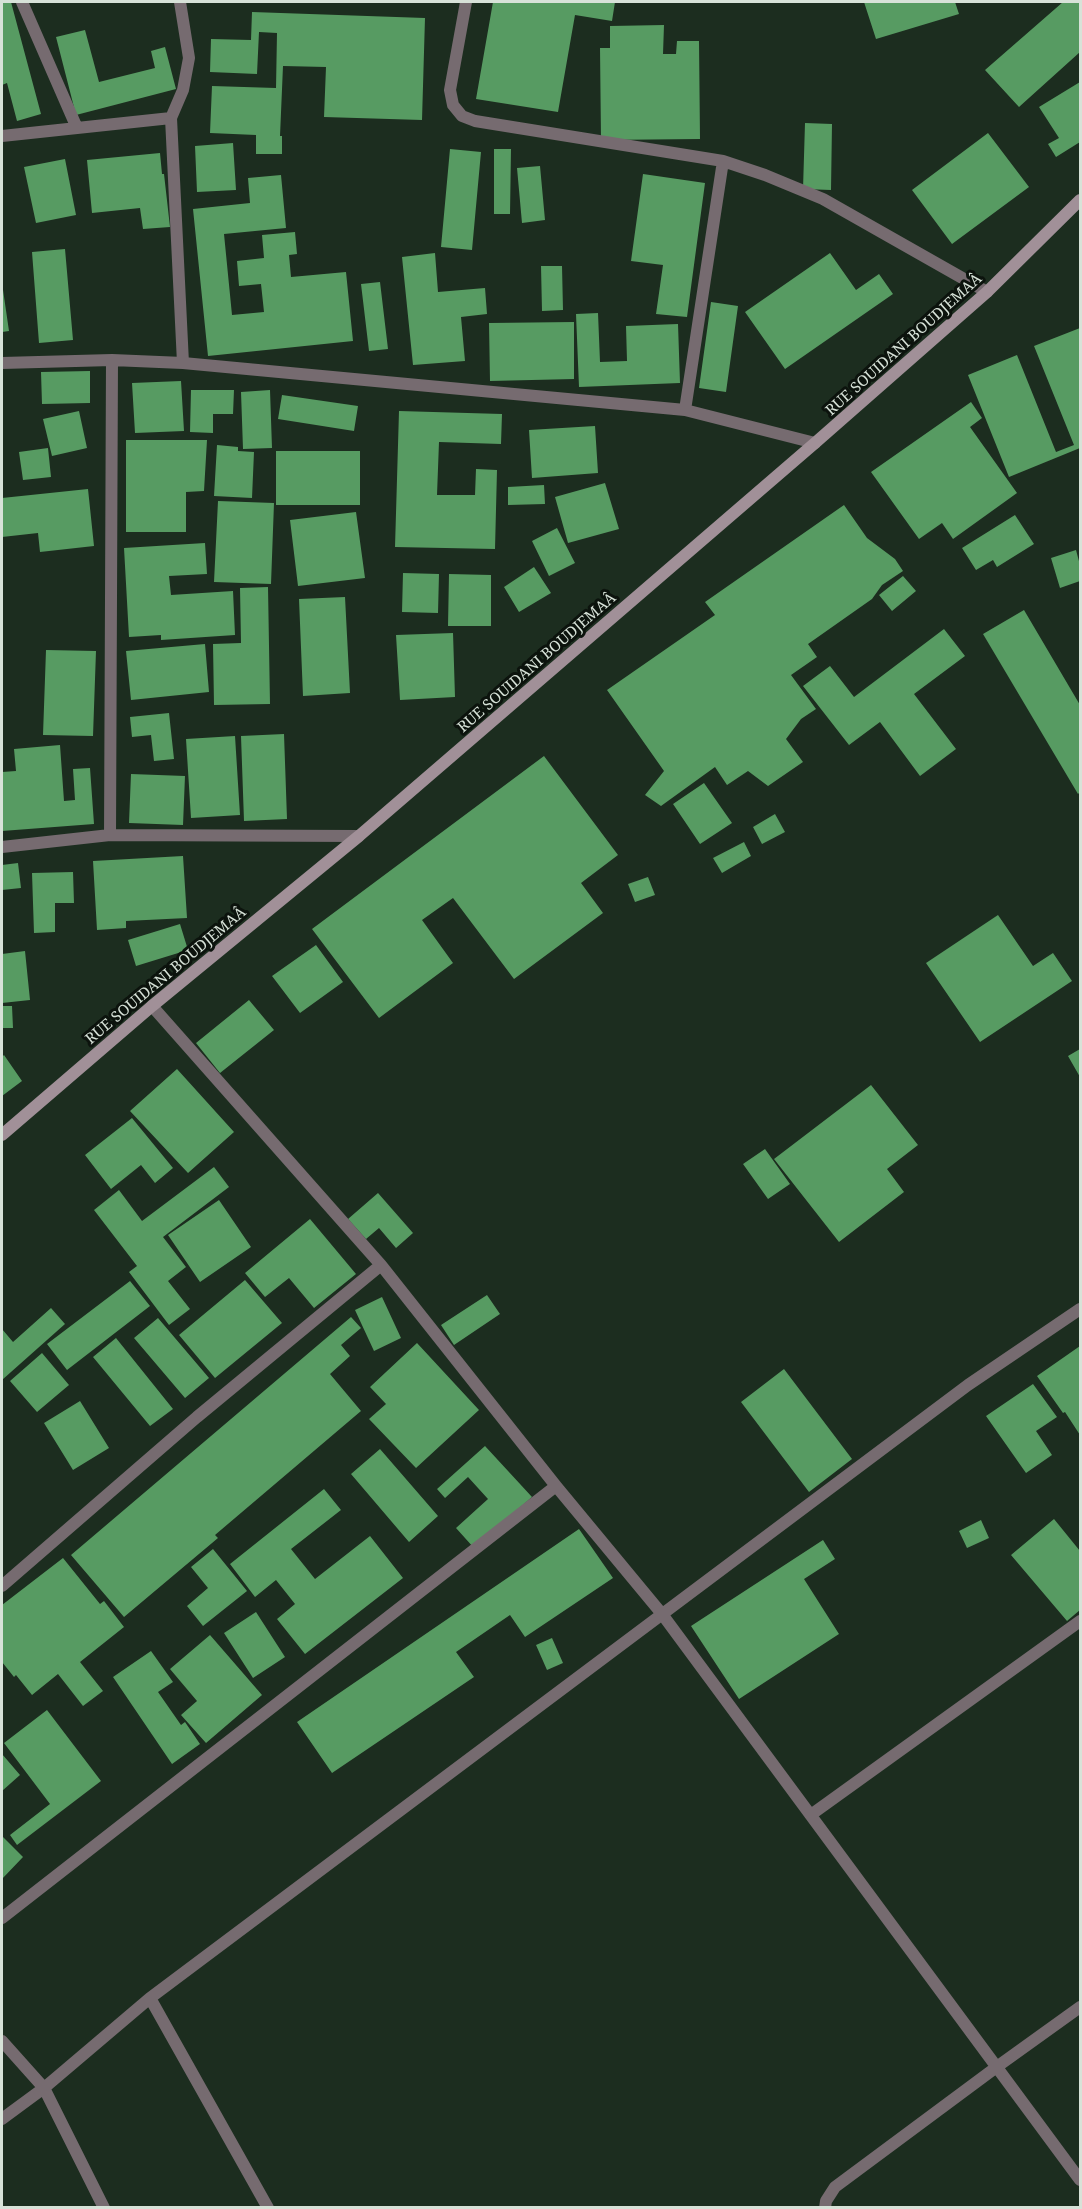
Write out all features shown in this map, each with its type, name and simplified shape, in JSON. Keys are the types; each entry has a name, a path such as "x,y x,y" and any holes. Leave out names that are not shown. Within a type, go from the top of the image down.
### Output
{"main road":[{"name":"RUE SOUIDANI BOUDJEMAÂ","path":"2,1135 152,1006 359,836 815,443 987,292 1080,201"}],"street":[{"path":"22,2 77,128"},
{"path":"180,2 189,58 183,90 171,118 183,363"},
{"path":"466,2 450,90 453,105 462,116 475,121 723,161 765,175 823,199 987,292"},
{"path":"2,136 171,118"},
{"path":"685,410 723,161"},
{"path":"110,835 112,360"},
{"path":"2,363 112,360 183,363 685,410 815,443"},
{"path":"2,847 110,835 359,836"},
{"path":"152,1006 381,1264 556,1486 662,1614 812,1814 1080,2180"},
{"path":"2,1586 197,1417 381,1264"},
{"path":"2,2118 44,2088 150,1998 662,1614 968,1385 1080,1310"},
{"path":"2,1918 556,1486"},
{"path":"812,1814 1080,1621"},
{"path":"150,1998 268,2208"},
{"path":"825,2208 825,2201 834,2187 1080,2007"},
{"path":"2,2041 44,2088 104,2208"}],"building":[{"path":"2,2 11,2 41,114 17,121 7,83 2,85"},
{"path":"493,2 615,2 612,21 575,15 558,112 476,99"},
{"path":"864,2 955,2 959,14 876,39"},
{"path":"1063,2 1080,2 1080,52 1019,107 985,70"},
{"path":"252,12 425,18 422,120 324,117 326,67 283,66 280,136 282,136 282,154 256,154 256,135 210,133 212,86 276,88 277,33 259,32 257,74 210,72 211,39 251,40"},
{"path":"664,25 663,54 676,54 677,41 699,41 700,139 601,140 600,48 610,48 610,26"},
{"path":"85,30 99,82 155,68 151,51 165,47 176,89 76,115 56,37"},
{"path":"1080,82 1080,142 1056,157 1048,144 1059,138 1039,107"},
{"path":"805,123 832,124 831,190 803,189"},
{"path":"988,133 1029,187 952,244 912,190"},
{"path":"233,143 236,190 197,192 195,146"},
{"path":"450,149 481,152 472,250 441,247"},
{"path":"494,149 511,149 510,214 494,214"},
{"path":"160,153 170,227 143,229 140,208 92,213 87,160"},
{"path":"65,159 76,215 36,223 24,167"},
{"path":"540,166 545,220 522,223 517,168"},
{"path":"643,174 705,183 687,317 656,314 663,265 631,261"},
{"path":"281,175 286,228 224,234 232,315 264,312 261,284 239,286 237,261 264,258 262,235 295,232 297,254 289,255 291,277 346,272 353,341 208,356 193,209 250,203 248,178"},
{"path":"65,249 73,340 39,343 32,252"},
{"path":"435,253 438,292 485,288 487,314 461,317 465,361 413,365 402,257"},
{"path":"830,253 856,290 879,274 893,294 785,369 745,312"},
{"path":"541,266 562,266 563,310 542,311"},
{"path":"380,282 388,349 369,351 361,284"},
{"path":"2,283 9,331 2,332"},
{"path":"711,302 738,306 726,392 699,388"},
{"path":"598,313 600,362 627,361 626,326 678,324 680,383 579,387 576,314"},
{"path":"574,322 574,379 490,381 489,323"},
{"path":"1080,328 1080,448 1009,477 968,375 1017,355 1056,452 1074,445 1034,346"},
{"path":"90,371 90,403 42,404 41,372"},
{"path":"181,381 184,431 135,433 132,383"},
{"path":"191,390 234,390 233,414 213,414 213,433 190,432"},
{"path":"270,390 272,448 243,449 241,392"},
{"path":"282,395 358,406 354,431 278,419"},
{"path":"971,402 982,418 970,427 1017,493 953,539 942,523 919,539 871,472"},
{"path":"79,411 87,448 52,456 43,419"},
{"path":"399,411 502,414 501,444 439,442 437,495 475,495 476,469 497,470 495,549 395,547"},
{"path":"595,426 598,473 532,478 529,430"},
{"path":"126,440 207,440 204,491 186,492 186,532 126,532"},
{"path":"217,445 238,447 238,451 254,452 252,498 214,496"},
{"path":"48,448 51,477 23,480 19,452"},
{"path":"276,451 360,451 360,505 276,505"},
{"path":"605,483 619,529 568,543 555,497"},
{"path":"544,485 545,504 508,505 508,487"},
{"path":"88,489 94,546 40,552 38,533 2,537 2,498"},
{"path":"218,501 274,503 271,584 214,582"},
{"path":"844,505 867,538 895,559 903,571 882,585 872,599 808,644 817,657 791,675 816,709 801,719 786,739 803,762 768,786 748,771 727,785 715,767 661,806 645,795 664,771 607,690 715,615 705,602"},
{"path":"356,512 365,578 298,586 290,520"},
{"path":"1015,515 1034,544 997,567 993,560 976,570 962,548"},
{"path":"557,528 575,563 549,576 532,541"},
{"path":"205,543 207,574 169,576 171,595 233,591 235,635 161,640 161,635 129,637 124,548"},
{"path":"1076,550 1080,565 1080,581 1060,588 1051,558"},
{"path":"534,567 551,593 519,612 504,587"},
{"path":"403,573 439,574 438,613 402,612"},
{"path":"449,574 491,575 491,626 448,626"},
{"path":"903,576 916,591 892,611 879,595"},
{"path":"268,587 270,704 214,705 213,644 241,643 240,588"},
{"path":"345,597 350,693 303,696 299,599"},
{"path":"1024,610 1080,705 1080,792 1078,794 983,634"},
{"path":"944,629 965,656 914,694 956,749 920,776 880,722 849,745 803,686 830,666 854,697"},
{"path":"453,633 455,697 400,700 396,635"},
{"path":"205,644 209,692 131,700 126,651"},
{"path":"46,650 96,651 93,736 43,735"},
{"path":"169,713 174,759 154,761 151,735 132,737 130,717"},
{"path":"284,734 287,819 244,821 241,736"},
{"path":"235,736 240,815 191,818 186,739"},
{"path":"60,745 64,801 75,800 73,769 90,768 94,824 2,831 2,772 16,771 14,749"},
{"path":"544,756 618,855 581,883 603,913 514,979 453,898 422,920 453,963 379,1018 312,929"},
{"path":"131,774 185,776 183,825 129,823"},
{"path":"704,783 732,823 700,844 673,804"},
{"path":"775,814 785,832 762,844 753,827"},
{"path":"744,842 751,856 722,873 713,858"},
{"path":"183,856 187,918 126,921 126,928 97,930 93,861"},
{"path":"18,863 21,888 2,890 2,865"},
{"path":"73,872 74,903 55,903 55,932 34,933 32,873"},
{"path":"648,877 655,895 635,902 628,884"},
{"path":"998,915 1033,966 1053,953 1072,981 980,1042 926,963"},
{"path":"180,924 188,950 136,966 128,940"},
{"path":"316,945 343,982 300,1013 272,976"},
{"path":"25,951 30,1000 2,1003 2,954"},
{"path":"249,1000 274,1030 220,1073 196,1043"},
{"path":"2,1006 12,1006 13,1028 2,1028"},
{"path":"1080,1049 1080,1077 1068,1056"},
{"path":"4,1055 22,1081 2,1096 2,1057"},
{"path":"177,1069 234,1132 188,1173 130,1111"},
{"path":"871,1085 918,1145 887,1169 904,1192 839,1242 774,1159"},
{"path":"132,1118 173,1168 155,1183 141,1165 111,1189 85,1155"},
{"path":"765,1149 790,1184 768,1199 743,1164"},
{"path":"214,1167 229,1187 163,1237 186,1267 168,1281 190,1309 169,1325 129,1272 137,1266 94,1210 119,1190 142,1221"},
{"path":"378,1193 413,1233 396,1248 379,1228 366,1239 348,1219"},
{"path":"219,1200 251,1247 200,1282 168,1235"},
{"path":"310,1219 356,1274 314,1308 289,1278 265,1297 245,1273"},
{"path":"245,1280 282,1323 215,1378 179,1335"},
{"path":"130,1281 150,1306 67,1370 47,1344"},
{"path":"487,1295 500,1314 454,1345 441,1325"},
{"path":"382,1297 401,1338 374,1351 355,1310"},
{"path":"51,1308 65,1324 2,1380 2,1329 13,1342"},
{"path":"351,1317 361,1328 341,1345 350,1356 330,1374 361,1411 215,1535 218,1538 124,1617 71,1555"},
{"path":"158,1318 209,1378 185,1398 134,1338"},
{"path":"116,1338 173,1409 150,1426 93,1357"},
{"path":"417,1343 479,1410 416,1468 369,1419 386,1404 370,1387"},
{"path":"1080,1346 1080,1435 1037,1376"},
{"path":"42,1353 69,1385 37,1412 10,1381"},
{"path":"784,1369 852,1459 809,1492 741,1402"},
{"path":"1033,1384 1057,1417 1036,1431 1052,1455 1026,1473 986,1416"},
{"path":"80,1401 109,1448 73,1470 44,1423"},
{"path":"485,1446 532,1497 474,1548 456,1528 488,1499 468,1477 445,1498 437,1489"},
{"path":"380,1449 438,1516 409,1542 351,1474"},
{"path":"324,1489 341,1510 291,1549 315,1579 370,1536 403,1578 305,1654 277,1619 295,1604 276,1580 255,1597 230,1564"},
{"path":"1054,1519 1080,1551 1080,1610 1067,1621 1011,1555"},
{"path":"981,1520 989,1538 967,1548 959,1531"},
{"path":"579,1529 613,1578 525,1637 510,1615 456,1652 474,1677 332,1773 297,1722"},
{"path":"823,1540 835,1559 804,1579 839,1634 739,1699 691,1626"},
{"path":"213,1549 247,1591 203,1626 187,1606 208,1588 191,1567"},
{"path":"63,1558 100,1604 104,1601 124,1627 80,1662 103,1691 83,1706 58,1674 32,1695 2,1662 2,1605"},
{"path":"256,1612 285,1657 253,1678 224,1633"},
{"path":"210,1635 262,1695 206,1743 181,1715 197,1701 170,1669"},
{"path":"552,1638 563,1663 547,1670 536,1645"},
{"path":"151,1651 173,1682 158,1692 181,1725 185,1722 200,1744 172,1764 113,1677"},
{"path":"47,1710 101,1781 17,1845 10,1835 50,1804 4,1743"},
{"path":"2,1754 20,1775 2,1791"},
{"path":"2,1836 23,1857 2,1879"}]}
